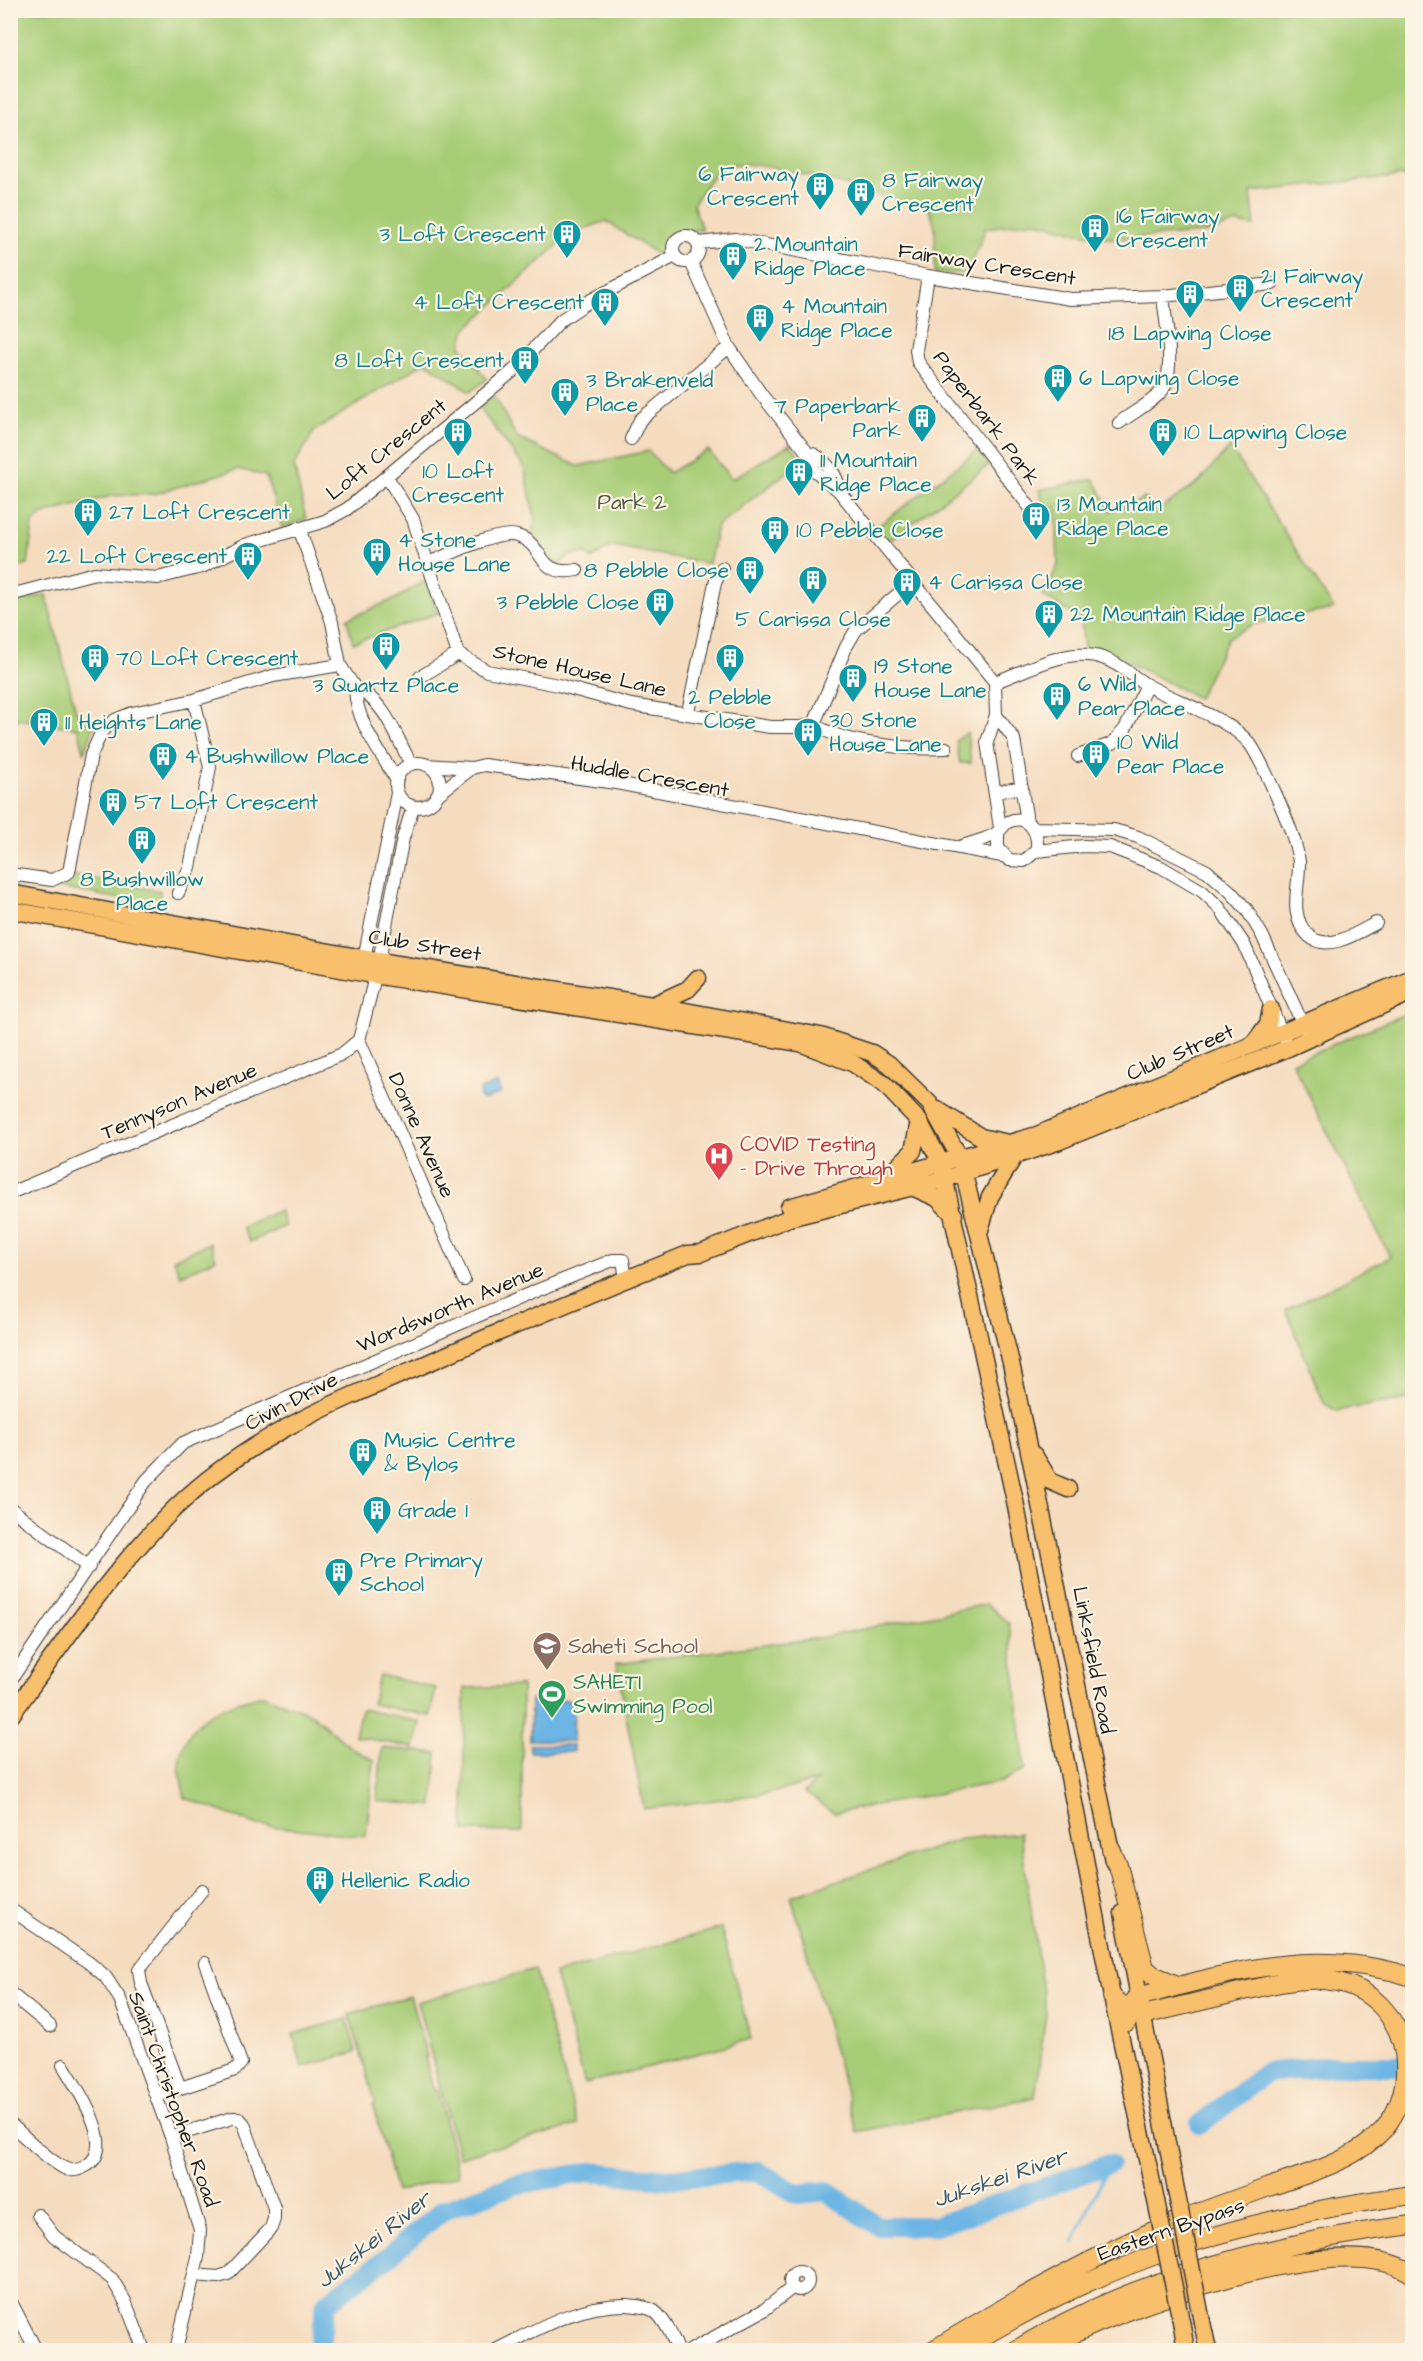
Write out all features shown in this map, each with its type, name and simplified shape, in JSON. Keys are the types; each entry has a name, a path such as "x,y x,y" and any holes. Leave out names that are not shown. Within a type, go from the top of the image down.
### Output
{"highway":[{"path":"1111,1849 1118,1865 1146,1968 1154,1975 1180,1986"},
{"path":"1134,2011 1180,1986 1310,1961 1352,1962 1413,1977"},
{"path":"933,2350 992,2314 1124,2245 1213,2207 1341,2160 1372,2140 1383,2129 1398,2105 1405,2078 1403,2046 1393,2023 1376,2001 1357,1988 1326,1979 1284,1982 1134,2011 1112,1997"},
{"name":"Eastern Bypass","path":"961,2350 1035,2307 1073,2289 1185,2244 1251,2224 1413,2195"},
{"path":"1016,2350 1087,2312 1204,2269 1311,2240 1413,2225"},
{"path":"1042,2350 1087,2327 1156,2301 1208,2283 1269,2269 1321,2261 1367,2259 1392,2264 1413,2274"}],"main road":[{"name":"Club Street","path":"10,893 370,967 652,1005 832,1046"},
{"name":"Club Street","path":"10,910 370,967 800,1043 832,1046"},
{"path":"652,1005 688,989 698,978"},
{"name":"Club Street","path":"962,1166 1012,1150 1285,1040 1413,978"},
{"name":"Club Street","path":"1305,1030 1413,992"},
{"path":"1251,1047 1268,1024 1271,1009"},
{"name":"Club Street","path":"1012,1150 1052,1129 1251,1047 1285,1040"},
{"path":"832,1046 869,1072 903,1102 919,1121 943,1171 1015,1501 1112,1997 1186,2350"},
{"name":"Linksfield Road","path":"832,1046 872,1053 889,1064 930,1104 962,1166 980,1231 1026,1441 1111,1849 1134,2011 1177,2195 1208,2350"},
{"path":"930,1104 970,1131 1012,1150 990,1197 980,1231"},
{"path":"883,1180 902,1165 913,1151 919,1121"},
{"name":"Civin Drive","path":"688,1254 696,1245 773,1212 883,1180 962,1166"},
{"name":"Civin Drive","path":"10,1717 70,1632 132,1554 176,1507 256,1444 328,1404 688,1254 701,1252 789,1218 912,1187 943,1171"},
{"path":"912,1187 937,1198 954,1216"},
{"path":"1026,1441 1050,1481 1068,1489"},
{"path":"1134,2011 1149,2130 1148,2162"}],"street":[{"path":"688,235 699,243 698,256 691,262 682,262 675,256 673,248 680,237 688,235"},
{"name":"Fairway Crescent","path":"699,243 735,239 928,276 1071,299 1163,296 1272,284"},
{"name":"Loft Crescent","path":"10,595 95,573 158,578 202,567 245,545 325,521 347,509 387,477 513,370 561,320 591,300 675,256"},
{"path":"691,262 729,347 761,394 807,452 816,455 838,479 839,490 995,682 996,715 987,742 996,792 999,830 996,840 1002,856 1009,860 1024,861 1036,851 1084,846 1110,848 1161,867 1202,891 1219,907 1244,944 1285,1040"},
{"name":"Paperbark Park","path":"928,276 916,350 918,362 1032,510"},
{"path":"1119,423 1161,393 1166,383 1169,362 1163,296"},
{"path":"631,440 640,420 729,347"},
{"path":"387,477 407,506 429,562 458,654 420,677"},
{"path":"299,528 332,622 340,665 355,688 358,712 396,779 397,793 370,967 367,1004 359,1040"},
{"path":"429,562 496,538 515,535 525,540 552,570 578,570"},
{"path":"688,712 715,583 722,568"},
{"path":"912,582 867,619 853,635 814,724 835,735 914,749 946,748"},
{"name":"Stone House Lane","path":"458,654 487,670 558,685 631,705 688,712 770,727 801,727 814,724"},
{"path":"995,682 1066,657 1086,655 1117,664 1147,685 1212,716 1249,744 1291,831 1299,862 1295,907 1301,926 1310,938 1329,942 1347,939 1376,923"},
{"path":"10,874 52,880 69,872 91,755 102,731 115,720 132,713 194,700 273,675 340,665"},
{"path":"1078,756 1113,743 1125,729 1147,685"},
{"path":"355,688 369,693 379,704 411,764"},
{"path":"178,893 190,867 210,767 194,700"},
{"path":"996,715 1014,739 1022,787 1038,843 1036,851"},
{"path":"376,744 394,733"},
{"path":"396,779 400,772 411,764 426,765 436,774 439,781 437,795"},
{"name":"Huddle Crescent","path":"426,765 472,768 484,765 526,770 543,778 745,813 769,813 1002,856"},
{"path":"397,793 401,800 413,807 427,805 472,768"},
{"path":"996,792 1022,787"},
{"path":"370,967 413,807"},
{"path":"957,848 999,830 1008,822 1018,820 1031,825 1114,831 1138,837 1207,871 1230,891 1262,935 1305,1030"},
{"name":"Tennyson Avenue","path":"10,1193 342,1054 359,1040"},
{"name":"Donne Avenue","path":"359,1040 464,1280"},
{"name":"Wordsworth Avenue","path":"10,1681 146,1481 173,1451 194,1437 613,1260 623,1260 626,1279"},
{"path":"10,1508 89,1567"},
{"path":"180,2088 141,1983 139,1970 202,1890"},
{"name":"Saint Christopher Road","path":"10,1909 88,1962 110,1983 120,1999 171,2137 200,2230 194,2275 176,2350"},
{"path":"156,2096 235,2070 241,2063 205,1963"},
{"path":"10,1993 50,2026"},
{"path":"10,2124 63,2168 75,2170 94,2160 100,2147 95,2125 63,2064"},
{"path":"171,2137 232,2118 239,2118 244,2124 274,2208 270,2228 228,2274 218,2277 194,2275"},
{"path":"38,2215 54,2236 112,2279 125,2301 144,2350"},
{"path":"691,2350 764,2310 793,2287"},
{"path":"10,2301 36,2350"},
{"path":"496,2350 571,2314 600,2306 618,2305 645,2307 654,2311 678,2350"}],"green space":[{"path":"11,11 1412,11 1412,175 1251,192 1255,226 1237,223 1204,233 1115,239 1079,233 1034,221 986,228 968,273 935,273 935,228 930,210 794,172 765,166 742,164 727,166 712,177 693,204 702,230 677,231 669,250 658,255 606,221 570,234 466,329 461,346 487,379 470,392 425,362 314,431 294,466 306,519 282,528 266,476 238,469 154,494 112,496 43,514 33,523 28,564 11,570"},
{"name":"Park 2","path":"493,393 517,438 578,466 648,451 669,473 708,450 732,479 790,444 803,460 717,526 709,564 613,546 592,558 586,554 571,555 558,565 546,555 532,535 535,517 524,467 480,409"},
{"path":"1230,447 1334,609 1253,624 1228,638 1198,698 1112,654 1084,650 1081,619 1043,596 1058,565 1056,507 1045,509 1039,490 1094,479 1111,511 1145,498 1156,512 1199,482"},
{"path":"978,450 989,465 888,542 877,527"},
{"path":"426,580 438,613 353,643 347,619 397,598"},
{"path":"46,595 76,711 94,727 84,752 78,728 11,718 11,603"},
{"path":"967,733 971,763 960,763 956,740"},
{"path":"71,875 160,891 160,906 54,887"},
{"path":"1412,1011 1412,1392 1406,1399 1336,1411 1324,1403 1286,1310 1390,1257 1292,1062"},
{"path":"279,1210 285,1226 250,1242 242,1227"},
{"path":"210,1243 216,1259 180,1275 173,1259"},
{"path":"987,1604 1009,1623 1025,1770 1001,1782 834,1813 804,1792 819,1780 771,1793 644,1809 616,1664 819,1638"},
{"path":"379,1675 436,1688 430,1716 372,1704"},
{"path":"522,1686 522,1832 464,1831 464,1688"},
{"path":"263,1695 312,1714 352,1749 374,1760 366,1836 258,1825 185,1798 179,1762 185,1742 192,1731 211,1714"},
{"path":"361,1709 420,1722 414,1748 355,1736"},
{"path":"382,1748 437,1753 433,1806 377,1801"},
{"path":"1020,1833 1046,2013 1035,2097 857,2132 791,1896 961,1839"},
{"path":"721,1928 751,2039 585,2084 555,1974"},
{"path":"535,1969 578,2125 459,2157 417,2002"},
{"path":"410,1996 427,2057 425,2058 433,2089 437,2089 459,2175 396,2192 373,2105 376,2104 349,2014"},
{"path":"347,2019 356,2052 302,2067 293,2034"}],"water":[{"path":"497,1083 501,1093 485,1100 480,1098 480,1090"},
{"name":"SAHETI Swimming Pool","path":"531,1699 574,1700 573,1741 530,1740"},
{"path":"530,1745 573,1745 573,1752 530,1752"}],"waterway":[{"name":"Jukskei River","path":"1200,2124 1266,2073 1328,2066 1412,2066"},
{"path":"1073,2243 1109,2164"},
{"name":"Jukskei River","path":"319,2350 326,2303 388,2257 443,2210 514,2185 590,2172 667,2179 758,2171 797,2194 826,2191 878,2226 936,2226 1109,2164"}],"place":[{"name":"6 Fairway Crescent","path":"820,212"},
{"name":"8 Fairway Crescent","path":"861,218"},
{"name":"16 Fairway Crescent","path":"1095,254"},
{"name":"3 Loft Crescent","path":"567,260"},
{"name":"2 Mountain Ridge Place","path":"733,282"},
{"name":"21 Fairway Crescent","path":"1240,314"},
{"name":"18 Lapwing Close","path":"1190,320"},
{"name":"4 Loft Crescent","path":"605,328"},
{"name":"4 Mountain Ridge Place","path":"760,344"},
{"name":"8 Loft Crescent","path":"525,386"},
{"name":"6 Lapwing Close","path":"1058,404"},
{"name":"3 Brakenveld Place","path":"565,418"},
{"name":"7 Paperbark Park","path":"922,444"},
{"name":"10 Loft Crescent","path":"458,458"},
{"name":"10 Lapwing Close","path":"1163,458"},
{"name":"11 Mountain Ridge Place","path":"799,498"},
{"name":"27 Loft Crescent","path":"88,538"},
{"name":"13 Mountain Ridge Place","path":"1036,542"},
{"name":"10 Pebble Close","path":"775,556"},
{"name":"4 Stone House Lane","path":"377,578"},
{"name":"22 Loft Crescent","path":"248,582"},
{"name":"8 Pebble Close","path":"750,596"},
{"name":"5 Carissa Close","path":"813,606"},
{"name":"4 Carissa Close","path":"907,608"},
{"name":"3 Pebble Close","path":"660,628"},
{"name":"22 Mountain Ridge Place","path":"1049,640"},
{"name":"3 Quartz Place","path":"386,672"},
{"name":"70 Loft Crescent","path":"95,684"},
{"name":"2 Pebble Close","path":"730,684"},
{"name":"19 Stone House Lane","path":"853,704"},
{"name":"6 Wild Pear Place","path":"1057,722"},
{"name":"11 Heights Lane","path":"44,748"},
{"name":"30 Stone House Lane","path":"808,758"},
{"name":"10 Wild Pear Place","path":"1096,780"},
{"name":"4 Bushwillow Place","path":"163,782"},
{"name":"57 Loft Crescent","path":"113,828"},
{"name":"8 Bushwillow Place","path":"142,866"},
{"name":"COVID Testing - Drive Through","path":"719,1182"},
{"name":"Music Centre & Bylos","path":"363,1478"},
{"name":"Grade 1","path":"377,1536"},
{"name":"Pre Primary School","path":"339,1598"},
{"name":"Saheti School","path":"547,1672"},
{"name":"SAHETI Swimming Pool","path":"552,1720"},
{"name":"Hellenic Radio","path":"320,1906"}]}
